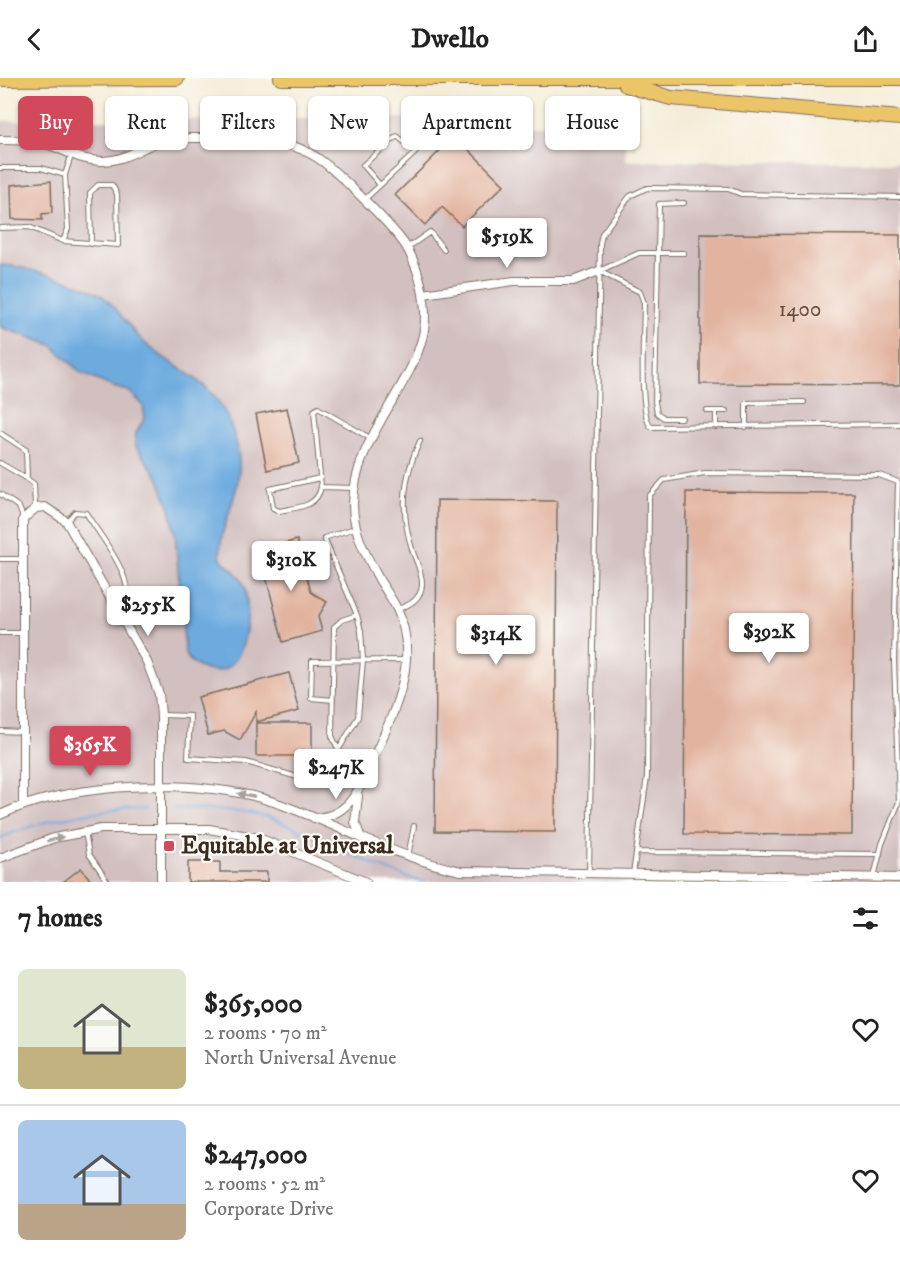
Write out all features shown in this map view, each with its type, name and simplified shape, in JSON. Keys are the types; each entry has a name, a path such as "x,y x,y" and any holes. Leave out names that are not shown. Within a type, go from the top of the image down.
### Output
{"highway":[{"path":"0,79 177,78"},
{"path":"280,78 610,80 900,78"},
{"path":"610,80 671,98 900,118"}],"street":[{"path":"0,140 26,140 51,146 72,156 101,161 114,160 159,141 175,138 261,138 304,149 326,165 407,248 423,294 423,337 414,363 363,453 354,488 355,528 362,548 397,609 405,638 406,660 392,717 360,788 355,813 361,838"},
{"path":"423,294 514,281 573,280 599,271"},
{"path":"23,804 23,519 36,508 45,507 66,521 154,677 161,715 161,882"},
{"path":"0,815 23,804 91,790 161,788 237,793 277,803 408,857 461,871 589,874 633,878 900,878"},
{"path":"314,818 339,813 360,788"},
{"path":"0,858 54,838 85,832 160,827 208,829 259,838 347,878 366,882"}],"lane":[{"path":"362,201 380,185 416,152 397,136 363,165 380,185"},
{"path":"63,241 68,229 65,175 72,156"},
{"path":"0,168 41,168 65,175"},
{"path":"0,228 29,227 63,241 92,244 118,244 117,194 112,185 98,185 90,193 92,244"},
{"path":"589,874 599,271 602,234 630,196 647,188 728,189 741,194 900,197"},
{"path":"682,418 664,418 657,413 658,253 659,204 684,203"},
{"path":"407,248 430,232 444,250"},
{"path":"599,271 639,253 684,253"},
{"path":"599,271 634,287 640,292 644,303 643,405 646,423 651,427 900,424"},
{"path":"746,427 746,403 804,402"},
{"path":"320,478 270,489 273,508 279,511 312,504 319,496 321,487 314,411 318,408 371,438"},
{"path":"707,411 726,411"},
{"path":"716,411 717,427"},
{"path":"0,433 26,450 27,478"},
{"path":"397,609 415,601 422,586 422,576 408,537 404,510 407,474 420,441"},
{"path":"0,463 34,484 36,508"},
{"path":"633,878 647,777 649,496 664,480 705,474 879,475 898,482 894,661 899,802 874,878"},
{"path":"321,487 354,488"},
{"path":"0,494 19,507 23,519"},
{"path":"66,521 75,512 86,513 124,576 129,591 127,609 122,617"},
{"path":"161,715 190,716 188,758 246,762 311,781 323,776 358,717 363,660 361,631 357,615 324,538 355,528"},
{"path":"0,559 23,559"},
{"path":"338,750 332,736 334,627 342,620 357,615"},
{"path":"0,633 23,633"},
{"path":"333,700 311,698 312,661 406,660"},
{"path":"0,731 22,732"},
{"path":"408,857 414,826"},
{"path":"85,832 89,854 108,882"},
{"path":"636,852 880,854"}],"shaded area":[{"path":"389,118 401,118 401,150 533,150 533,125 545,126 545,150 626,150 626,161 900,162 900,882 0,882 0,121 18,121 18,150 93,150 93,120 105,120 105,150 188,150 188,120 200,120 200,150 296,150 296,119 308,119 308,150 389,150"}],"water":[{"path":"0,265 54,276 104,297 146,344 202,384 223,408 231,425 239,462 236,490 224,530 220,557 238,575 245,589 247,600 243,643 238,656 230,665 220,670 206,670 194,664 185,654 175,533 170,508 158,477 135,445 136,433 145,418 143,405 129,391 113,387 81,373 52,345 0,327"}],"building":[{"path":"441,150 469,150 504,185 462,226 442,207 425,225 395,195"},
{"path":"51,181 52,213 42,214 42,220 12,219 11,185"},
{"path":"700,234 900,235 900,385 700,384"},
{"path":"287,408 299,463 267,470 256,414"},
{"path":"686,492 854,493 852,835 684,834"},
{"path":"437,500 557,501 555,832 435,831"},
{"path":"297,540 311,592 327,602 318,617 322,631 283,642 259,550"},
{"path":"289,673 299,711 256,722 256,712 240,740 224,731 208,735 198,697"},
{"path":"256,723 312,723 312,756 256,756"},
{"path":"188,862 220,862 220,872 267,872 267,882 188,882"},
{"path":"81,868 92,882 63,882"}],"waterway":[{"path":"0,838 35,825 71,816 145,809"},
{"path":"173,809 226,811 266,817 387,870 424,882"}],"place":[{"name":"Equitable at Universal","path":"169,846"}]}
